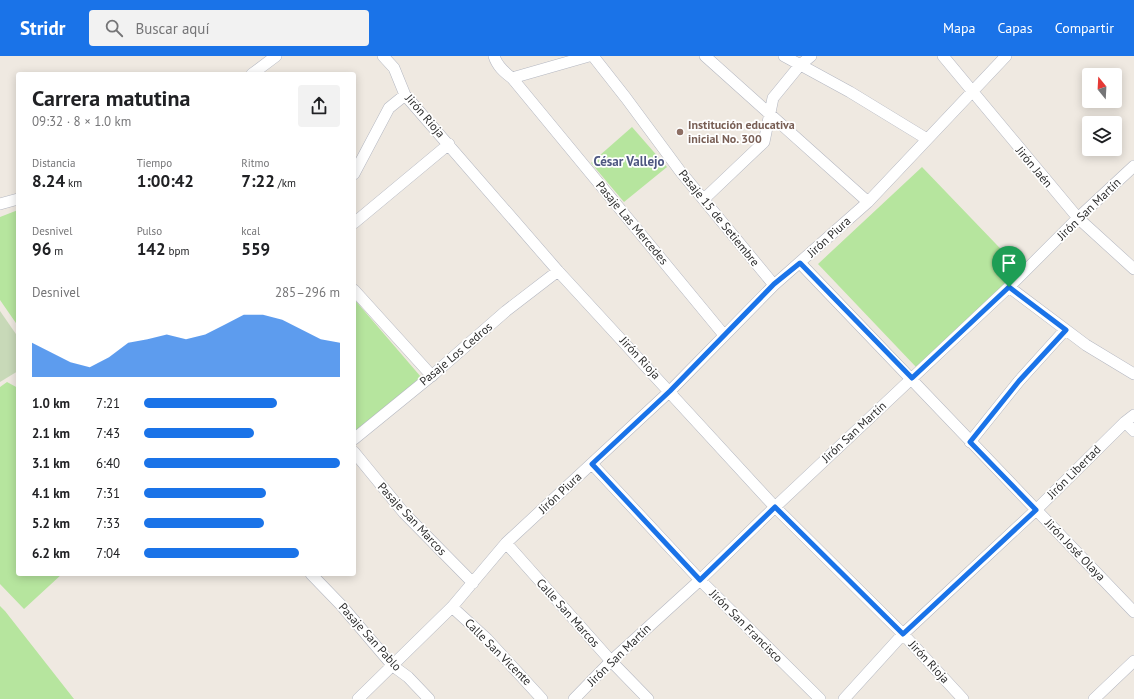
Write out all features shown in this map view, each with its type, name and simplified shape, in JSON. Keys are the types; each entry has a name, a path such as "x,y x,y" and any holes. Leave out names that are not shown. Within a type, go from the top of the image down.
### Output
{"street":[{"path":"255,72 276,56"},
{"name":"Jirón Rioja","path":"383,56 394,68 405,96 558,271 670,391 775,507 903,634 963,699"},
{"name":"Pasaje Las Mercedes","path":"494,56 496,62 512,78 724,335"},
{"path":"512,78 589,56"},
{"name":"Pasaje 15 de Setiembre","path":"592,56 626,98 680,171 774,284"},
{"path":"705,56 868,202"},
{"path":"784,56 850,92 927,139"},
{"path":"704,199 764,142 773,98 800,65 811,56"},
{"name":"Jirón Jaén","path":"943,56 972,93 1078,218 1134,269"},
{"name":"Jirón Piura","path":"358,699 452,607 506,543 670,391 774,284 800,263 868,202 1006,56"},
{"path":"356,170 388,108 405,96"},
{"path":"356,221 448,144"},
{"name":"Jirón San Martín","path":"574,699 610,661 700,580 775,507 1009,287 1078,218 1134,166"},
{"path":"0,204 16,200"},
{"name":"Jirón José Olaya","path":"800,263 912,378 970,442 1134,612"},
{"name":"Pasaje Los Cedros","path":"356,436 432,376 506,311 558,271"},
{"path":"1009,287 1066,330 1134,374"},
{"path":"356,292 432,376"},
{"path":"970,442 1019,381 1066,330"},
{"path":"1129,418 1134,431"},
{"name":"Jirón Libertad","path":"844,699 903,634 1036,510 1129,418"},
{"name":"Pasaje San Marcos","path":"356,454 404,513 473,583"},
{"name":"Jirón San Francisco","path":"592,464 700,580 820,699"},
{"name":"Calle San Marcos","path":"506,543 610,661 648,699"},
{"name":"Pasaje San Pablo","path":"313,576 393,666 408,677 429,699"},
{"name":"Calle San Vicente","path":"452,607 487,639 542,699"},
{"path":"1094,699 1134,661"}],"green space":[{"path":"632,127 667,167 624,202 591,163"},
{"path":"922,167 1020,269 916,367 818,264"},
{"path":"16,211 16,323 0,300 0,217"},
{"path":"356,301 421,377 356,434"},
{"path":"0,311 16,334 16,372 0,382"},
{"path":"7,382 16,387 16,576 60,576 24,609 0,584 0,387"},
{"path":"0,606 5,611 74,699 0,699"}],"place":[{"name":"Institución educativa inicial No. 300","path":"680,132"}],"district":[{"name":"César Vallejo","path":"629,161"}],"route":[{"path":"800,263 912,378 1009,287 1066,330 1019,381 970,442 1036,510 903,634 775,507 700,580 592,464 670,391 774,284 800,263"}]}
